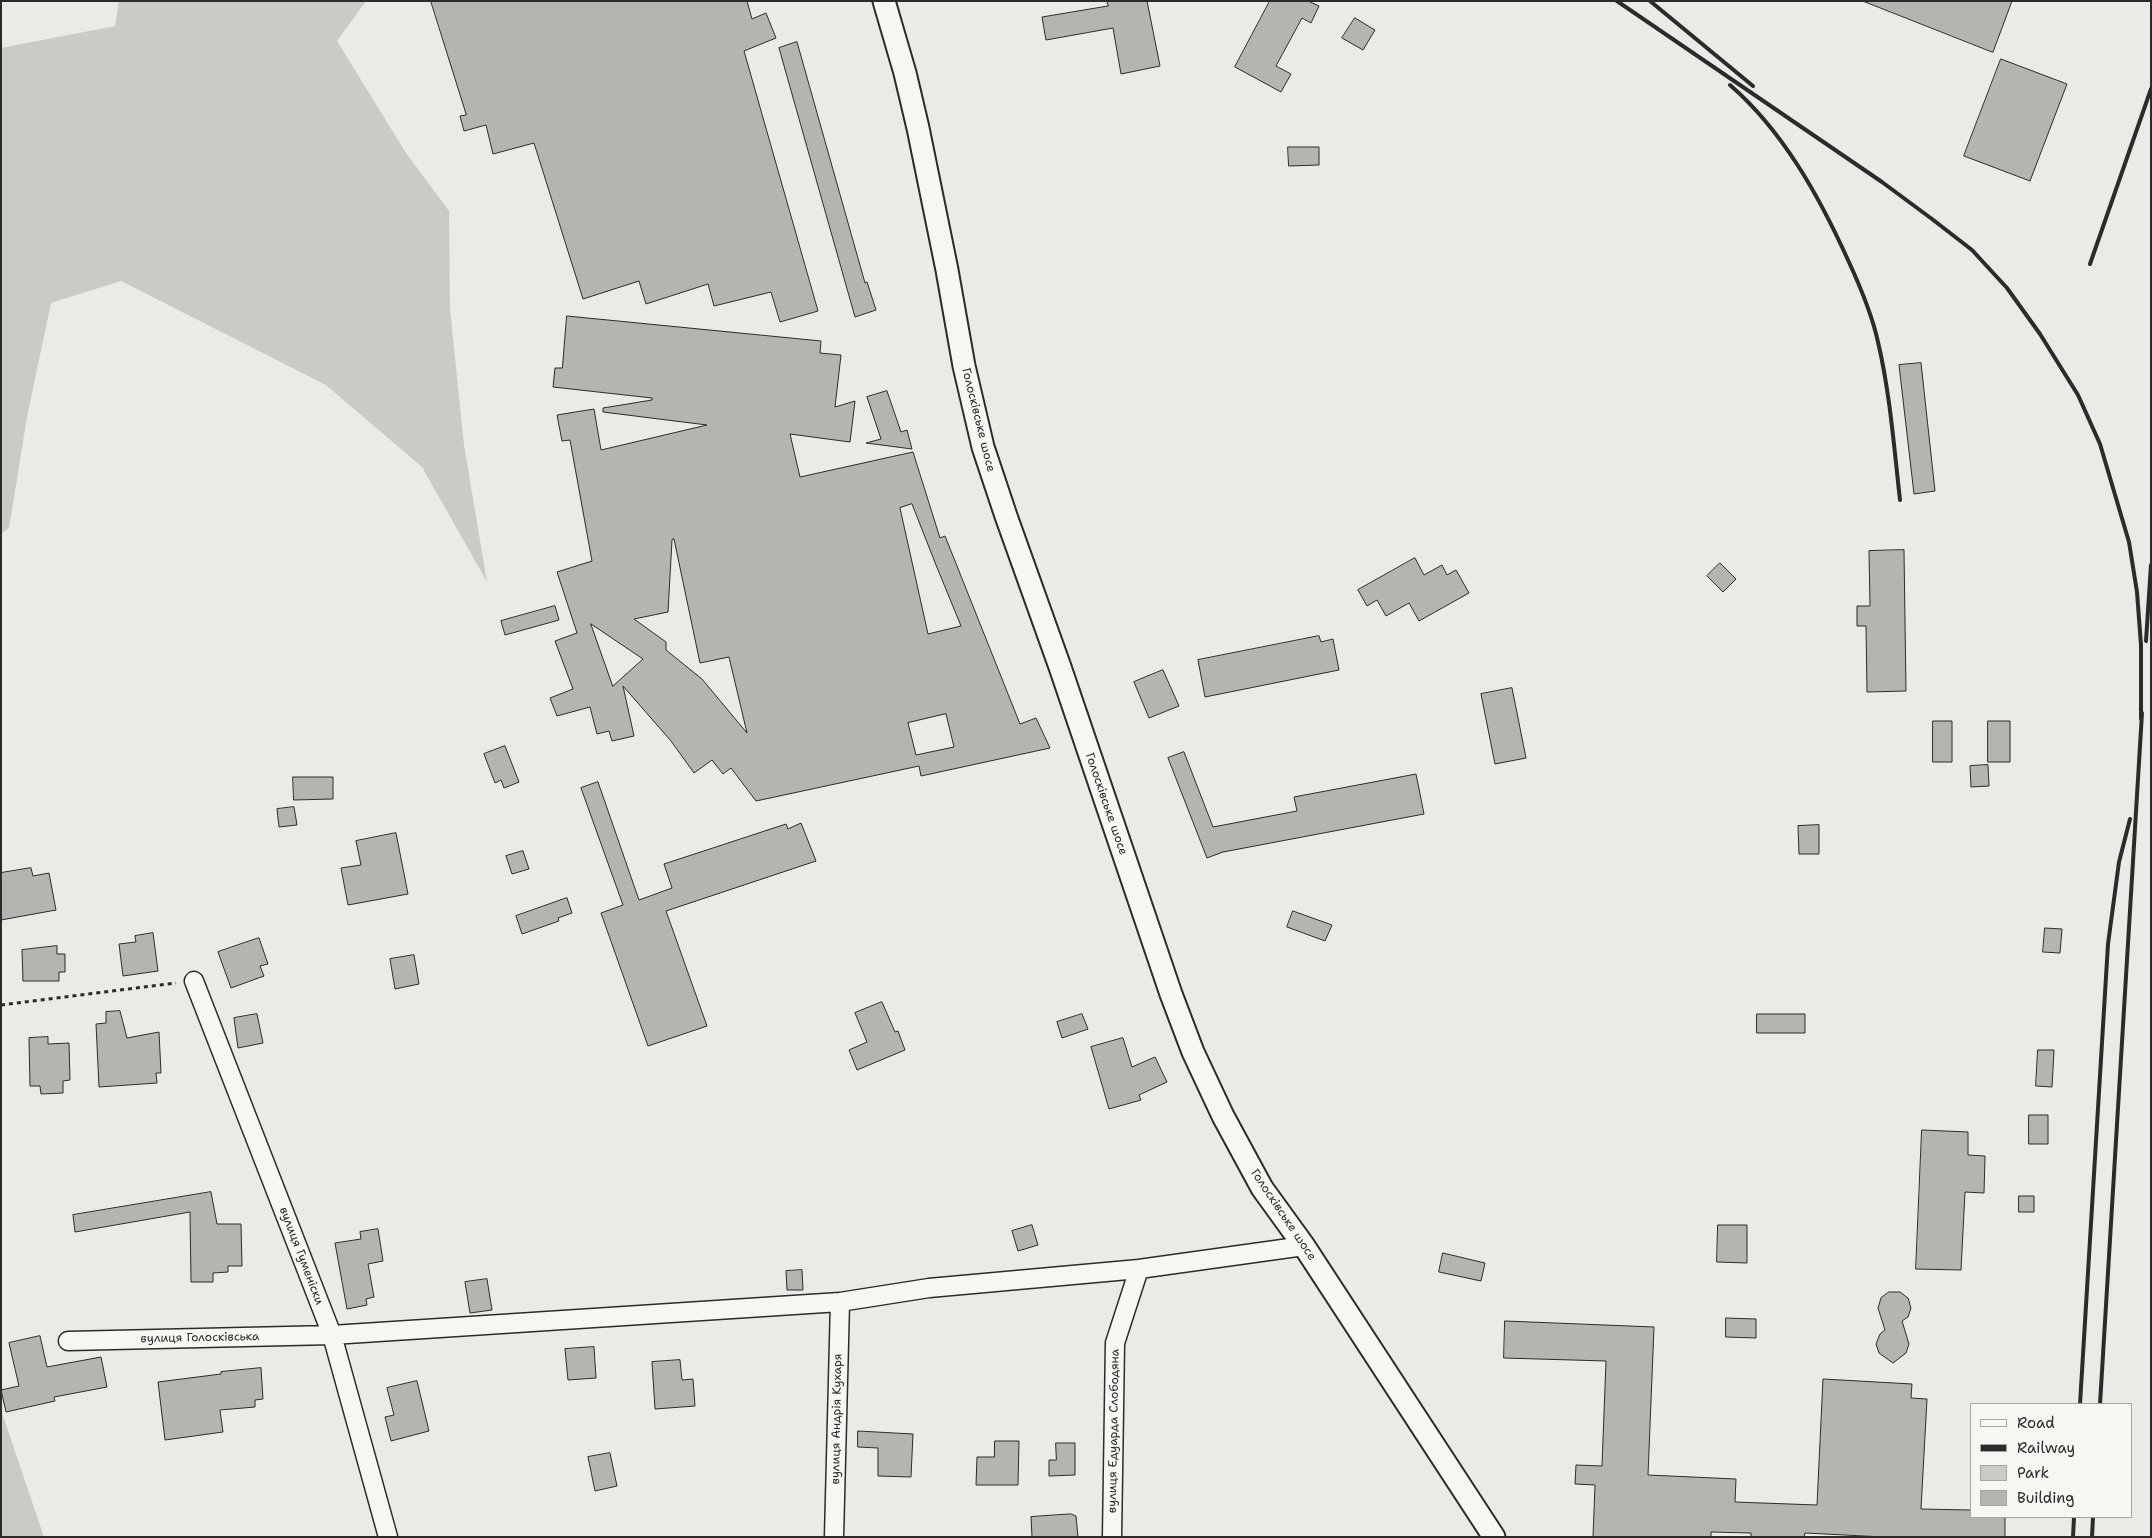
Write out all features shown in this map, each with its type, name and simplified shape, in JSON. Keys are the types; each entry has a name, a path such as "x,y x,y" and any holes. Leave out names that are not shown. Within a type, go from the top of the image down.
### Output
{"street":[{"name":"Голосківське шосе","path":"884,1 905,73 918,128 947,270 964,366 983,447 1193,1052 1223,1116 1262,1188 1304,1246 1494,1537"},
{"name":"вулиця Гуменіски","path":"194,981 332,1334 388,1537"},
{"name":"вулиця Голосківська","path":"68,1341 332,1334 840,1302 929,1288 1139,1269 1304,1246"},
{"name":"вулиця Едуарда Слободяна","path":"1112,1537 1115,1343 1139,1269"},
{"name":"вулиця Андрія Кухаря","path":"834,1537 840,1302"}],"path":[{"path":"1,1005 194,981"}],"green space":[{"path":"119,1 366,1 337,41 406,153 449,211 450,309 464,445 487,582 422,467 326,385 121,281 51,303 27,417 9,528 1,534 1,48 115,26"},
{"path":"1,1410 44,1537 1,1537"}],"building":[{"path":"431,1 747,1 752,19 766,13 776,38 744,51 818,311 780,322 771,292 714,306 708,284 646,304 639,281 583,299 534,143 493,154 486,125 464,131 460,116 466,115"},
{"path":"1107,1 1147,1 1160,66 1121,74 1113,28 1046,40 1042,17 1108,6"},
{"path":"1270,1 1308,1 1319,6 1311,23 1302,18 1276,66 1291,74 1281,92 1235,67"},
{"path":"1863,1 2012,1 1993,52"},
{"path":"1355,18 1375,30 1363,50 1342,38"},
{"path":"797,42 865,283 867,282 876,310 855,317 779,48"},
{"path":"2001,59 2067,84 2030,181 1964,156"},
{"path":"1288,147 1319,147 1319,165 1289,166"},
{"path":"567,316 821,341 820,353 841,355 835,407 855,401 850,442 790,434 800,477 913,452 940,538 945,536 1020,724 1036,718 1050,748 921,776 919,766 756,801 731,768 723,774 712,760 694,773 671,741 623,686 634,736 612,741 609,731 597,734 590,707 557,716 550,698 573,689 555,641 577,633 557,572 592,561 570,440 562,441 557,415 594,409 601,450 707,425 603,412 603,408 652,400 652,398 553,387 555,368 562,368","holes":["912,504 961,626 928,634 900,508","674,539 700,663 729,657 747,733 702,679 666,650 666,642 634,619 668,612 672,540","591,624 643,659 613,686","946,714 954,747 916,755 908,723"]},
{"path":"1921,363 1935,491 1914,494 1899,365"},
{"path":"887,391 901,432 907,430 912,449 866,443 881,439 867,397"},
{"path":"1904,550 1906,691 1867,692 1866,626 1857,626 1857,606 1870,606 1869,551"},
{"path":"1415,558 1424,575 1442,565 1447,575 1456,570 1469,593 1419,621 1409,603 1386,616 1377,600 1367,606 1358,590"},
{"path":"1720,563 1736,579 1723,592 1707,576"},
{"path":"555,606 559,620 505,635 501,621"},
{"path":"1319,636 1321,642 1333,639 1339,670 1205,697 1198,660"},
{"path":"1163,670 1179,706 1149,718 1134,682"},
{"path":"1512,688 1526,758 1495,764 1481,694"},
{"path":"1933,721 1952,721 1952,762 1933,762"},
{"path":"1988,721 2010,721 2010,762 1988,762"},
{"path":"505,746 519,782 504,788 501,780 495,783 484,754"},
{"path":"1184,752 1213,827 1297,811 1294,797 1416,774 1424,814 1223,852 1207,858 1168,758"},
{"path":"1988,765 1989,786 1971,787 1970,766"},
{"path":"293,777 333,777 333,799 294,800"},
{"path":"598,782 639,900 672,888 664,864 786,824 788,829 801,823 816,861 666,911 707,1026 648,1046 601,913 623,905 581,788"},
{"path":"294,807 297,825 279,827 277,809"},
{"path":"1819,825 1819,854 1799,854 1798,826"},
{"path":"396,833 408,894 348,905 341,868 361,865 356,841"},
{"path":"523,851 529,869 512,874 506,856"},
{"path":"31,868 33,876 49,873 56,910 1,920 1,873"},
{"path":"567,898 572,913 558,918 559,921 522,934 516,916"},
{"path":"1293,911 1332,925 1325,941 1287,927"},
{"path":"2045,928 2062,929 2060,953 2043,952"},
{"path":"153,933 158,971 123,976 119,944 136,942 135,936"},
{"path":"259,938 268,964 260,966 264,976 231,988 218,952"},
{"path":"57,946 57,954 65,954 65,972 59,972 59,981 23,981 22,950"},
{"path":"414,955 419,984 395,989 390,959"},
{"path":"882,1002 895,1032 898,1031 905,1050 857,1070 849,1050 867,1042 855,1013"},
{"path":"120,1011 127,1038 159,1032 161,1073 156,1073 157,1083 99,1087 96,1024 106,1023 106,1012"},
{"path":"257,1014 263,1043 238,1048 234,1018"},
{"path":"1082,1014 1088,1029 1062,1038 1057,1022"},
{"path":"1757,1014 1805,1014 1805,1033 1757,1033"},
{"path":"48,1037 48,1044 69,1043 70,1080 63,1081 63,1093 41,1094 40,1086 30,1086 29,1038"},
{"path":"1123,1038 1132,1067 1155,1057 1167,1082 1139,1095 1141,1100 1109,1109 1091,1047"},
{"path":"2038,1050 2054,1050 2052,1087 2036,1086"},
{"path":"2029,1115 2048,1115 2048,1144 2029,1144"},
{"path":"1922,1130 1968,1132 1968,1155 1985,1156 1984,1193 1965,1192 1961,1270 1916,1269"},
{"path":"211,1192 217,1224 241,1224 242,1266 228,1266 228,1272 213,1273 213,1282 191,1282 190,1212 75,1232 73,1215"},
{"path":"2019,1196 2034,1196 2034,1212 2019,1212"},
{"path":"1032,1225 1038,1245 1018,1251 1012,1231"},
{"path":"1718,1225 1747,1225 1747,1263 1717,1262"},
{"path":"378,1229 383,1261 368,1264 374,1297 366,1299 367,1305 347,1309 335,1243 361,1239 360,1232"},
{"path":"1443,1253 1485,1263 1481,1281 1439,1272"},
{"path":"802,1270 803,1290 787,1290 786,1271"},
{"path":"487,1279 492,1310 470,1313 465,1282"},
{"path":"1889,1292 1900,1292 1908,1298 1911,1308 1908,1317 1902,1321 1909,1344 1906,1353 1893,1363 1879,1353 1876,1344 1880,1334 1885,1330 1878,1308 1881,1298"},
{"path":"1726,1318 1756,1319 1756,1338 1726,1337"},
{"path":"1505,1321 1654,1327 1648,1475 1736,1479 1735,1502 1817,1505 1823,1379 1912,1384 1911,1398 1927,1399 1921,1509 1970,1510 1970,1518 2005,1518 2005,1537 1884,1537 1805,1533 1804,1537 1751,1537 1751,1533 1711,1532 1711,1537 1593,1537 1595,1485 1575,1484 1576,1465 1602,1466 1606,1361 1504,1358"},
{"path":"40,1336 47,1367 101,1357 107,1387 54,1397 55,1401 6,1412 1,1390 19,1386 9,1343"},
{"path":"594,1347 596,1378 568,1380 565,1349"},
{"path":"680,1360 682,1380 693,1379 695,1406 655,1409 652,1362"},
{"path":"261,1368 263,1399 255,1400 255,1407 220,1410 223,1432 165,1440 158,1382"},
{"path":"417,1381 429,1431 391,1441 385,1417 394,1415 387,1388"},
{"path":"858,1431 913,1434 911,1477 878,1476 878,1448 858,1447"},
{"path":"995,1441 1019,1441 1018,1485 976,1485 977,1457 994,1457"},
{"path":"1056,1443 1075,1443 1075,1475 1049,1476 1049,1460 1056,1460"},
{"path":"610,1453 617,1486 595,1491 588,1457"},
{"path":"1071,1514 1076,1516 1078,1537 1032,1537 1031,1517"}],"railway":[{"path":"1617,1 1882,182 1972,250 2007,288 2040,334 2078,395 2100,444 2129,542 2137,592 2141,645 2141,719"},
{"path":"1650,1 1753,86"},
{"path":"1730,85 1767,123 1798,166 1825,212 1861,290 1872,321 1886,381 1900,500"},
{"path":"2090,264 2151,89"},
{"path":"2146,641 2151,565"},
{"path":"2100,1403 2142,713"},
{"path":"2080,1403 2108,944 2119,862 2130,819"},
{"path":"2073,1537 2074,1518"},
{"path":"2092,1537 2093,1518"}]}
